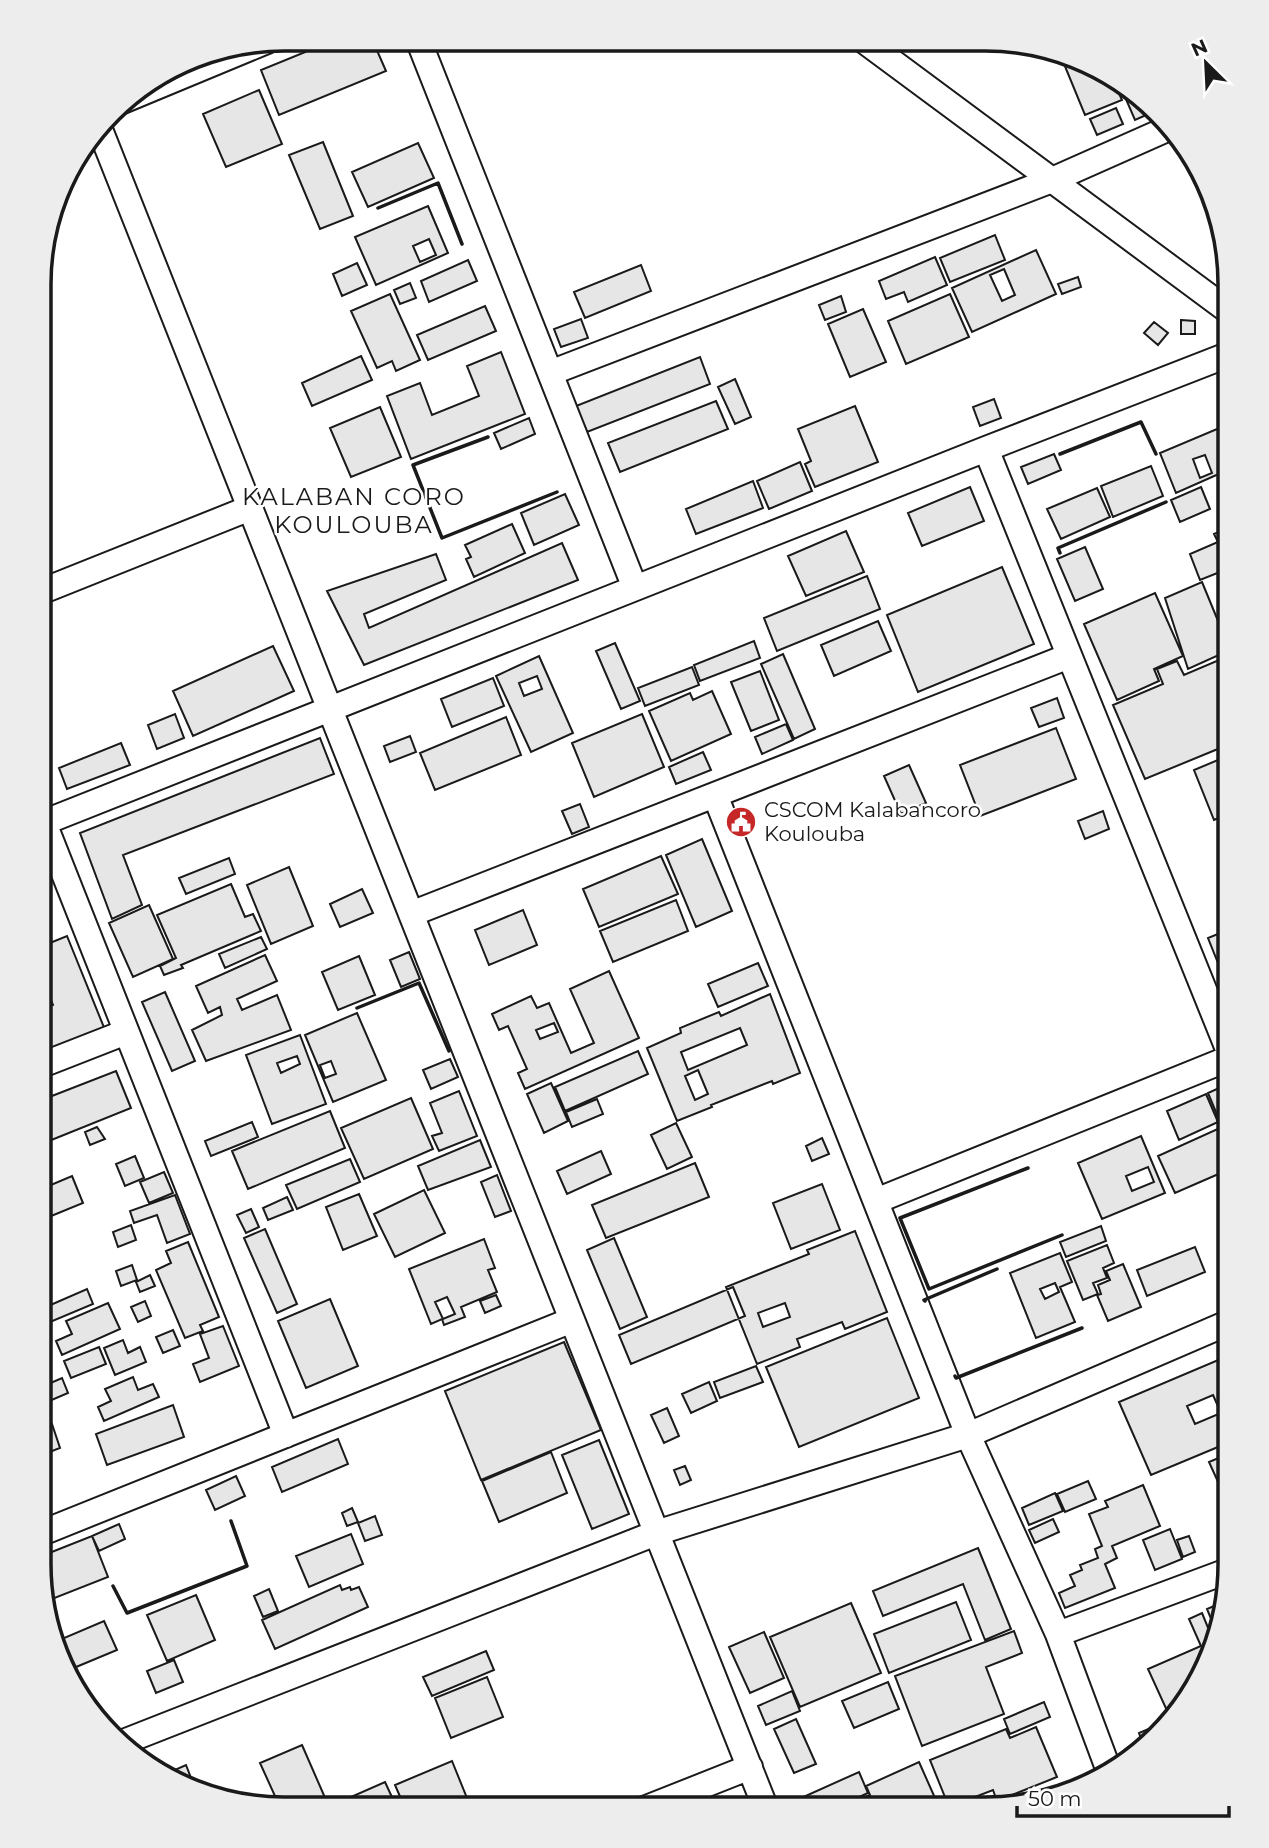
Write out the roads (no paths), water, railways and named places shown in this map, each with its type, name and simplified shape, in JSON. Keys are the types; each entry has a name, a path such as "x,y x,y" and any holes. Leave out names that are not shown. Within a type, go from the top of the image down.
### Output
{"street":[{"path":"423,51 635,588"},
{"path":"878,51 1218,303"},
{"path":"165,83 223,59"},
{"path":"550,373 1052,180 1161,132"},
{"path":"103,138 761,1797"},
{"path":"51,820 1218,359"},
{"path":"986,449 1218,1026"},
{"path":"51,588 250,508"},
{"path":"411,914 1069,656"},
{"path":"715,795 968,1435 1058,1634 1106,1763"},
{"path":"51,846 286,1434"},
{"path":"51,1061 126,1032"},
{"path":"876,1202 1218,1061"},
{"path":"51,1529 572,1320"},
{"path":"130,1738 656,1532 968,1435 1218,1327"},
{"path":"1058,1634 1218,1574"},
{"path":"675,1797 750,1767"}],"place":[{"name":"CSCOM Kalabancoro Koulouba","path":"741,822"}],"district":[{"name":"KALABAN CORO KOULOUBA","path":"354,511"}]}
